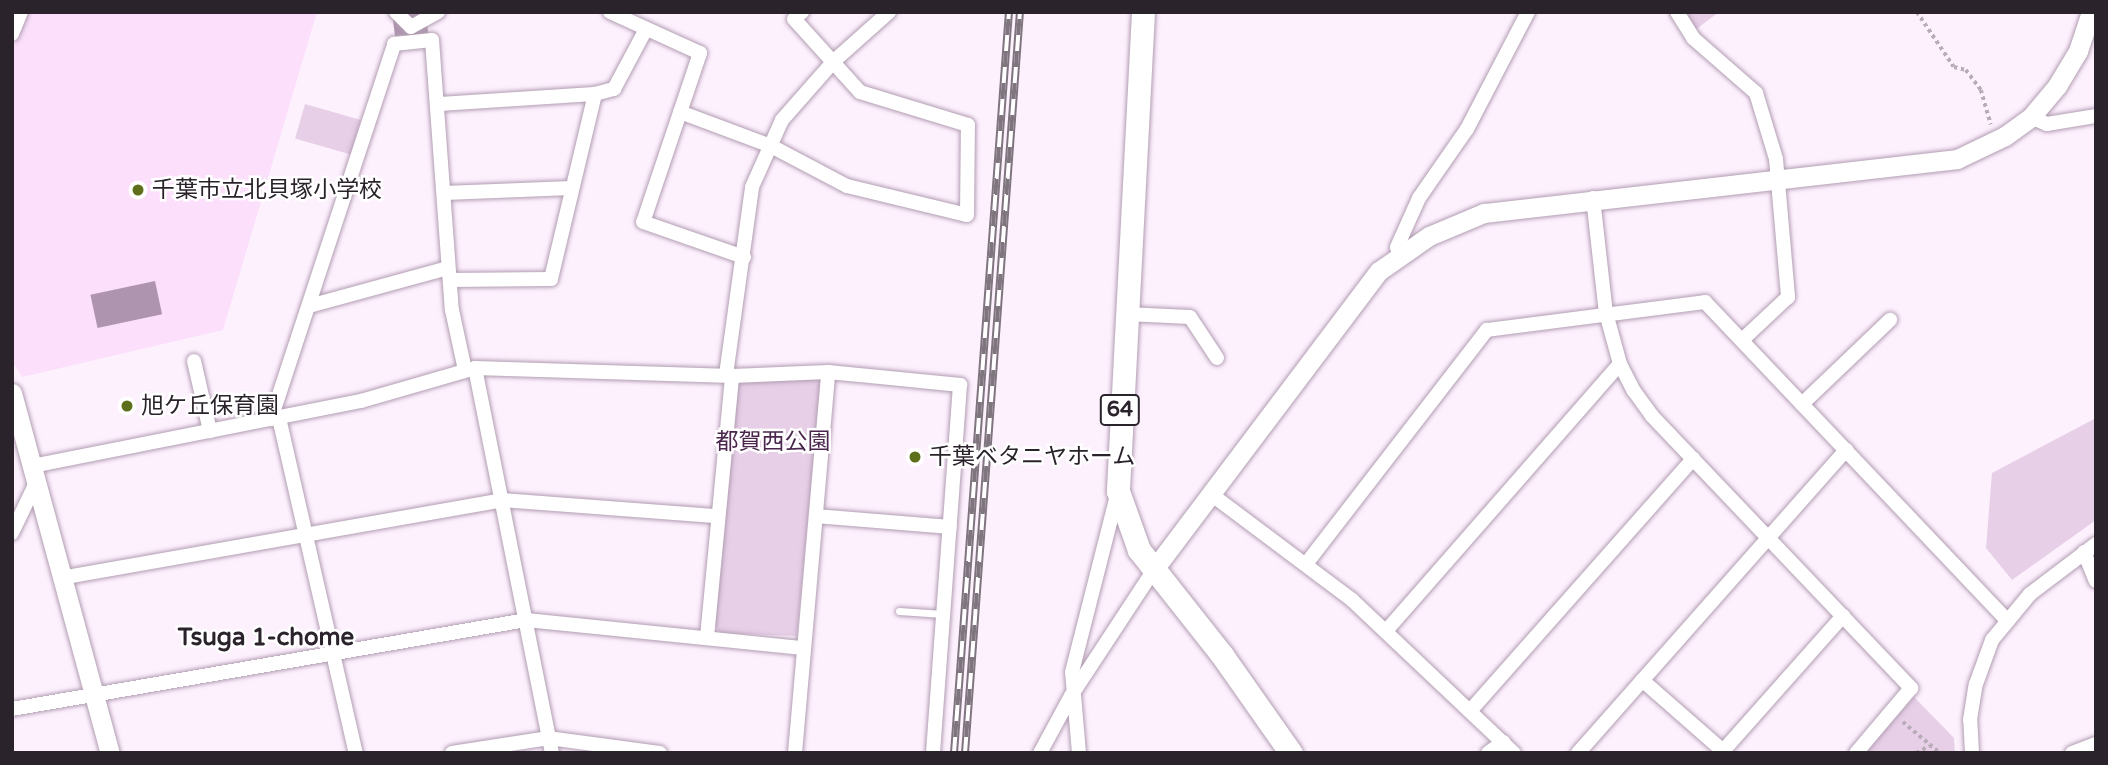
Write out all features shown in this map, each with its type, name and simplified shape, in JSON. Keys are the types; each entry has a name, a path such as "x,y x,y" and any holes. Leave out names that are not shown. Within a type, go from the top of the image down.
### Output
{"main road":[{"name":"64","path":"1143,12 1118,491 1126,524 1155,568 1291,753"}],"street":[{"path":"13,32 21,12"},
{"path":"396,12 411,27 438,12"},
{"path":"610,12 700,53 643,222 744,257"},
{"path":"707,637 729,375 752,187 782,120 834,61 889,12"},
{"path":"1399,254 1397,247 1419,198 1467,129 1528,12"},
{"path":"1677,12 1693,38 1756,93 1777,177 1788,297 1742,340"},
{"path":"1040,753 1071,696 1155,568 1354,302 1399,254 1459,220 1484,213 1593,198 1957,159 1995,141 2031,117 2057,86 2078,51 2091,12"},
{"path":"680,112 771,146 847,186 967,215 968,125 867,95 794,15"},
{"path":"439,104 595,94 614,89 646,29"},
{"path":"356,753 306,534 275,419 394,44 432,40 439,104 449,274 502,500 552,753"},
{"path":"309,306 449,274 551,279 595,94"},
{"path":"2031,117 2047,124 2096,116"},
{"path":"445,193 571,188"},
{"path":"1593,198 1606,313 1620,364 1652,416 1912,688 1856,753"},
{"path":"1306,564 1487,330 1705,302 2006,619"},
{"path":"1126,314 1190,317 1217,358"},
{"path":"1802,404 1889,320"},
{"path":"194,361 210,431"},
{"path":"1386,631 1620,364"},
{"path":"34,474 210,431 361,401 470,369 729,375 828,372 960,385 933,753"},
{"path":"795,753 828,372"},
{"path":"12,393 110,753"},
{"path":"1578,753 1846,450"},
{"path":"1470,711 1693,459"},
{"path":"12,533 34,474"},
{"path":"1079,753 1071,696 1077,640 1118,491"},
{"path":"1211,494 1306,564 1386,631 1514,753"},
{"path":"61,578 502,500 717,516"},
{"path":"816,516 950,527"},
{"path":"1972,753 1970,720 1976,684 1992,640 2006,619 2029,594 2090,548 2096,581"},
{"path":"1642,680 1723,751 1843,616"},
{"path":"12,709 526,620 804,648"},
{"path":"452,753 550,738 660,753"},
{"path":"1488,753 1503,742"},
{"path":"2072,753 2096,744"}],"lane":[{"path":"899,611 944,614"}],"path":[{"path":"1917,12 1954,67 1966,70 1981,90 1995,141"},
{"path":"1891,712 1940,753"},
{"path":"1916,753 1929,746"}],"shaded area":[{"name":"千葉市立北貝塚小学校","path":"28,12 317,12 223,330 22,377 12,361 12,51"},
{"path":"392,12 426,12 428,33 395,36"},
{"path":"155,281 162,314 98,328 90,295"}],"green space":[{"path":"1682,12 1719,12 1691,33"},
{"path":"305,104 361,120 351,155 295,139"},
{"name":"都賀西公園","path":"821,379 797,636 720,633 715,625 735,388 743,381"},
{"path":"2096,418 2096,520 2012,580 1986,548 1992,473"},
{"path":"1914,697 1954,738 1955,753 1864,753"}],"railway":[{"path":"954,753 1009,12"},
{"path":"965,753 1020,12"}],"place":[{"name":"千葉市立北貝塚小学校","path":"138,190"},
{"name":"旭ケ丘保育園","path":"127,406"},
{"name":"千葉ベタニヤホーム","path":"915,457"}],"district":[{"name":"Tsuga 1-chome","path":"266,638"}]}
